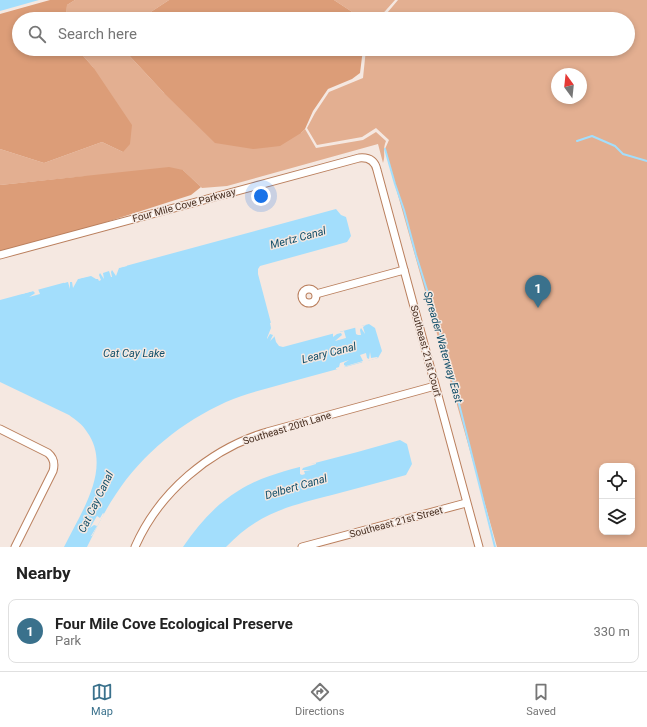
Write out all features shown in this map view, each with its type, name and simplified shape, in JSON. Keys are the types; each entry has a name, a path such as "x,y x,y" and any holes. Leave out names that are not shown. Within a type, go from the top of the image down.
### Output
{"street":[{"name":"Four Mile Cove Parkway","path":"0,255 352,160 362,158 368,159"},
{"name":"Southeast 21st Court","path":"368,159 373,161 376,167 479,547"},
{"path":"316,294 404,270"},
{"name":"Southeast 20th Lane","path":"135,547 150,519 175,488 202,464 231,446 267,432 435,386"},
{"path":"0,429 46,451 54,460 53,471 15,547"},
{"name":"Southeast 21st Street","path":"302,547 466,503"}],"shaded area":[{"path":"50,0 75,0 67,5 66,12 12,12 12,56 83,56 93,67 132,125 130,144 123,152 102,142 44,163 0,149 0,14"},
{"path":"75,0 169,0 151,12 66,12 67,5"},
{"path":"169,0 334,0 352,12 151,12"},
{"path":"334,0 395,0 384,12 352,12"},
{"path":"398,0 647,0 647,547 497,547 385,149 389,140 376,128 362,137 317,145 307,128 329,92 363,78 365,56 635,56 635,12 388,12"},
{"path":"83,56 130,56 164,93 301,133 305,129 316,148 363,140 376,132 386,141 383,163 378,144 227,186 202,188 183,170 77,177 0,185 0,149 44,163 102,142 123,152 93,67"},
{"path":"130,56 362,56 360,73 352,79 328,89 313,111 305,129 280,146 253,149 215,143 164,93"},
{"path":"169,167 183,170 201,187 191,195 0,256 0,185"}],"water":[{"path":"0,0 39,0 0,11"},
{"name":"Cat Cay Lake","path":"336,209 341,215 346,217 351,236 347,242 260,266 258,269 276,342 279,346 283,347 369,324 375,328 382,351 378,358 242,396 226,402 194,419 165,440 138,465 108,506 87,547 64,547 91,491 97,461 94,446 83,427 69,415 0,382 0,300"},
{"name":"Delbert Canal","path":"400,440 407,444 412,464 406,475 302,503 275,512 250,526 226,547 183,547 201,523 214,509 256,481 285,471"}],"pier":[{"path":"127,265 119,268 116,276 112,270 112,277 109,271 103,273 104,279 100,273 99,275 101,280 99,281 91,276 78,279 73,288 72,282 70,282 70,289 68,282 64,283 63,280 85,276"},
{"path":"29,289 38,289 40,294 29,297 35,293 33,291 22,294 29,291"},
{"path":"273,322 275,336 270,341 273,335 270,334 267,338 271,328 270,323"},
{"path":"366,325 363,327 365,334 361,328 361,335 358,335 356,334 355,326"},
{"path":"339,330 340,332 344,331 346,338 335,341 342,335 341,333 333,337 333,332"},
{"path":"370,352 371,358 378,358 368,361 368,363 363,364 362,362 344,367 345,369 339,371 336,369 339,367 340,363 349,360 344,363 344,365 346,366 363,361 360,355 366,353 367,358 369,359"},
{"path":"316,463 303,468 302,470 311,470 304,471 305,474 300,474 300,465"},
{"path":"103,513 104,514 92,536 91,536 97,526 94,525 90,528 97,516 100,518"}],"waterway":[{"path":"577,141 592,136 615,146 623,154 647,161"},
{"name":"Spreader Waterway East","path":"385,149 437,322 495,547"}],"place":[{"name":"Four Mile Cove Ecological Preserve","path":"538,308"}],"water label":[{"name":"Mertz Canal","path":"298,238"},
{"name":"Leary Canal","path":"329,353"},
{"name":"Cat Cay Canal","path":"96,502"}]}
